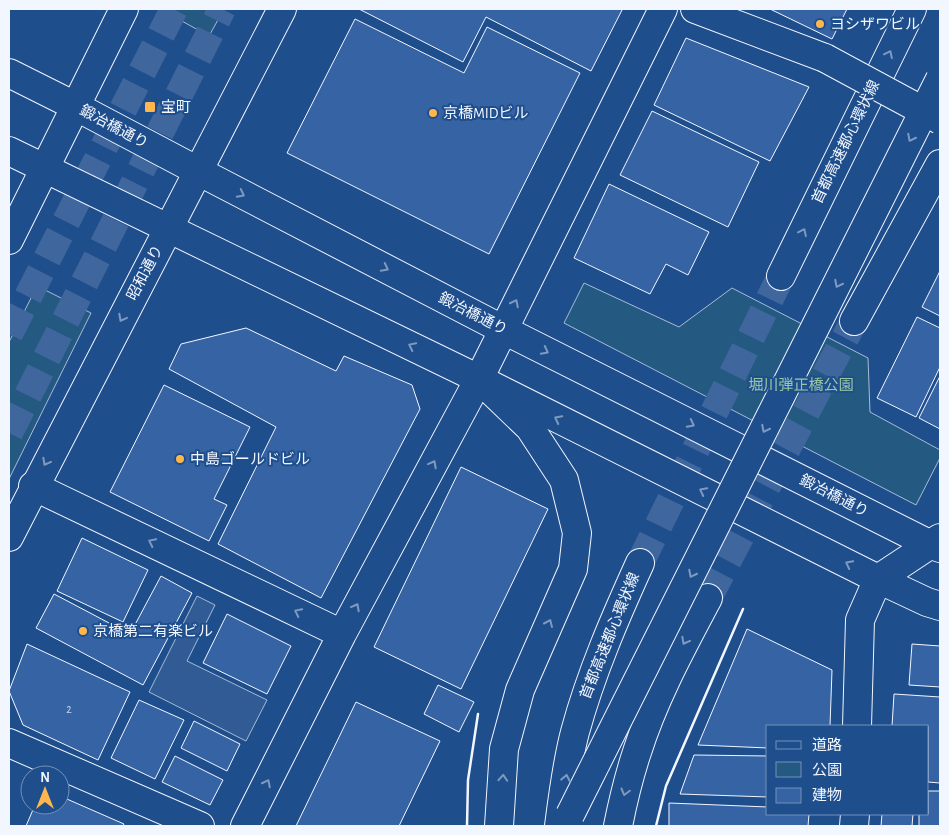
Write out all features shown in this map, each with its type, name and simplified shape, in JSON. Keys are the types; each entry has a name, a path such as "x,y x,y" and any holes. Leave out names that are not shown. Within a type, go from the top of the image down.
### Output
{"main road":[{"path":"9,240 124,9"},
{"name":"昭和通り","path":"9,537 282,9"},
{"path":"245,826 342,634 479,379 502,329 663,9"},
{"path":"695,9 825,58 940,120"},
{"name":"首都高速都心環状線","path":"781,276 912,9"},
{"name":"鍛冶橋通り","path":"9,73 502,329 937,543"},
{"path":"564,826 940,79"},
{"path":"9,151 479,379 927,602 940,606"},
{"path":"854,321 940,164"},
{"path":"479,379 530,428 564,480 577,533 573,569 520,690 504,749 499,826"},
{"path":"34,486 342,634"},
{"path":"857,725 860,620 878,578 937,543"},
{"name":"首都高速都心環状線","path":"560,826 575,733 587,692 616,615 640,563"},
{"path":"618,826 624,796 637,751 678,654 708,598"},
{"path":"9,743 200,826"}],"green space":[{"path":"160,9 224,9 209,36"},
{"name":"堀川弾正橋公園","path":"584,283 679,327 732,288 868,358 870,412 940,450 940,458 916,505 564,323"},
{"path":"37,286 91,313 9,479 9,342"}],"shaded area":[{"path":"197,596 215,605 187,661 267,700 246,741 149,692"}],"building":[{"path":"359,9 622,10 591,71 486,17 463,62"},
{"name":"ヨシザワビル","path":"770,9 847,9 832,39"},
{"name":"京橋MIDビル","path":"355,19 464,73 487,27 580,73 489,254 287,153"},
{"path":"686,38 809,87 770,161 654,105"},
{"path":"652,111 759,162 728,227 620,175"},
{"path":"609,184 709,232 688,275 666,264 650,294 574,258"},
{"path":"940,271 940,316 922,307"},
{"path":"917,317 940,328 940,367 916,417 877,398"},
{"path":"246,328 336,371 344,356 412,385 420,409 321,598 218,544 276,427 169,369 181,344"},
{"path":"940,376 940,429 919,418"},
{"name":"中島ゴールドビル","path":"164,385 250,427 214,499 227,505 209,541 110,492"},
{"path":"461,467 548,509 461,689 374,647"},
{"path":"82,538 148,570 123,622 57,591"},
{"name":"京橋第二有楽ビル","path":"161,576 192,593 143,685 36,628 54,594 130,634"},
{"path":"227,614 291,646 267,694 203,663"},
{"path":"747,629 832,670 830,725 766,725 766,748 698,745"},
{"path":"27,644 130,692 98,760 23,725 9,691"},
{"path":"912,644 940,646 940,687 909,685"},
{"path":"438,685 474,702 459,732 424,714"},
{"path":"894,694 940,697 940,783 929,782 929,725 892,725"},
{"path":"139,700 184,720 155,779 111,758"},
{"path":"356,702 440,741 399,826 296,826"},
{"path":"194,721 240,744 227,771 181,748"},
{"path":"694,755 766,756 766,797 680,794"},
{"path":"175,756 223,780 210,805 162,782"},
{"path":"929,791 940,791 940,826 919,826 919,815 929,815"},
{"path":"70,800 124,824 123,826 26,826 31,815 70,815"},
{"path":"669,803 766,807 766,815 809,815 808,826 669,826"},
{"path":"882,815 913,815 912,826 881,826"}],"tunnel":[{"path":"9,334 174,9"},
{"path":"9,433 222,9"},
{"path":"640,563 781,276"},
{"path":"708,598 854,321"}],"wall":[{"path":"656,826 666,786 743,609"},
{"path":"467,826 468,780 478,714"}],"place":[{"name":"ヨシザワビル","path":"820,24"},
{"name":"宝町","path":"150,107"},
{"name":"京橋MIDビル","path":"433,113"},
{"name":"中島ゴールドビル","path":"180,459"},
{"name":"京橋第二有楽ビル","path":"83,631"}]}
